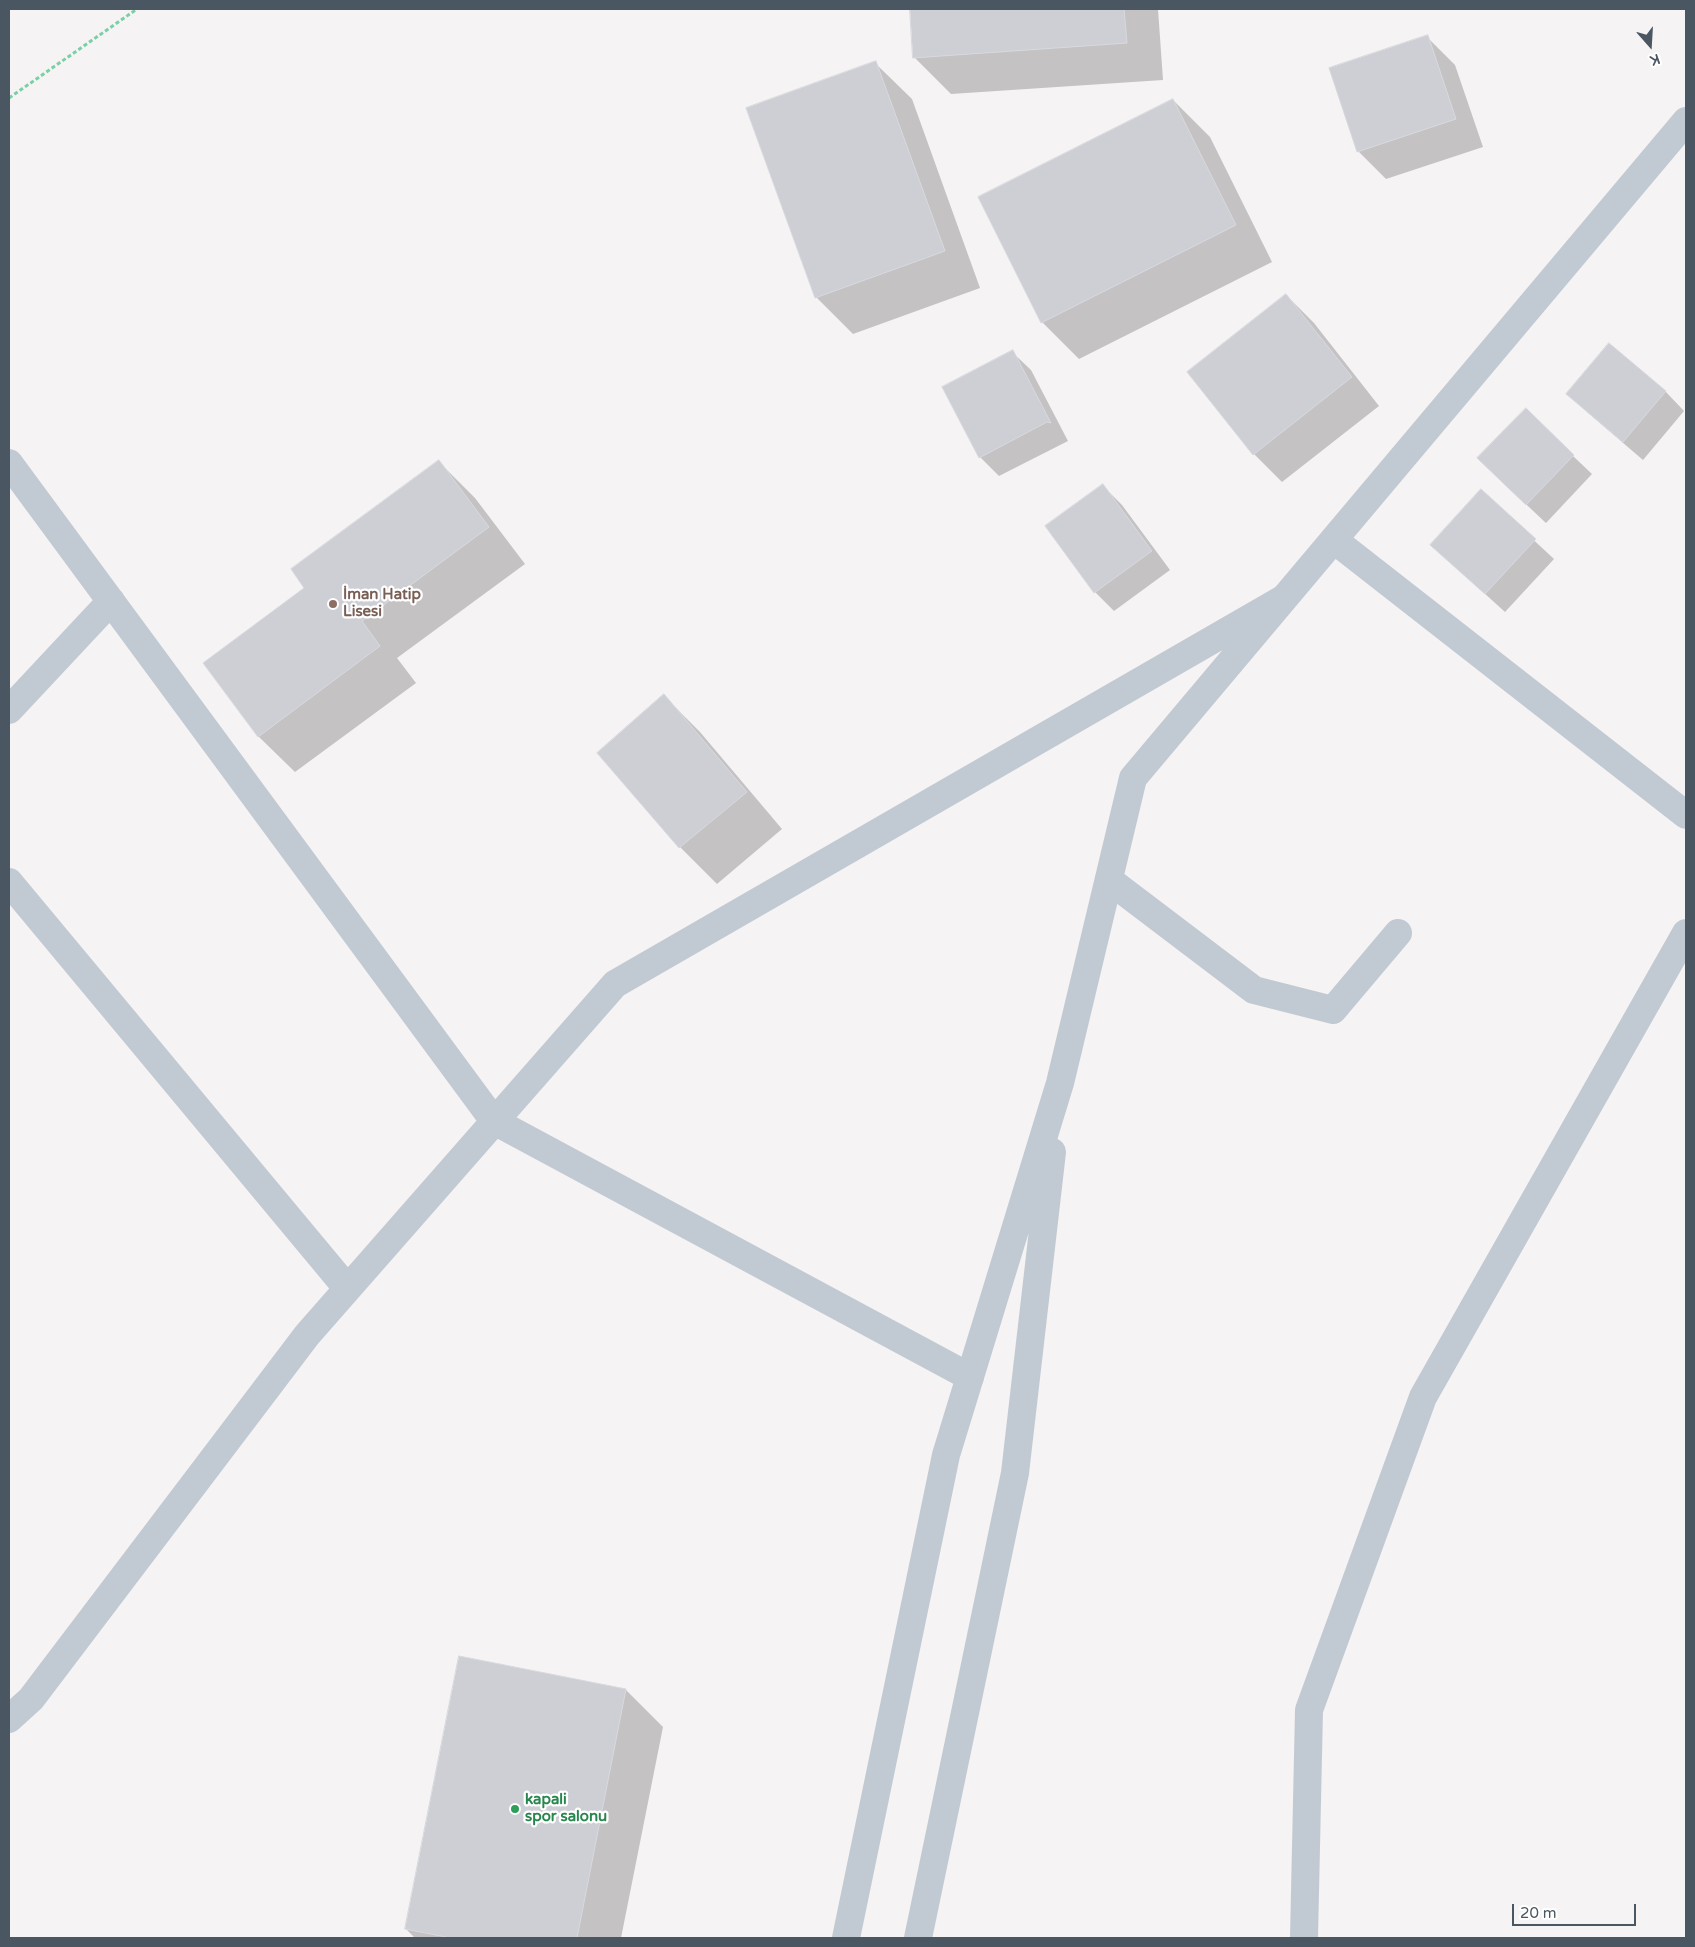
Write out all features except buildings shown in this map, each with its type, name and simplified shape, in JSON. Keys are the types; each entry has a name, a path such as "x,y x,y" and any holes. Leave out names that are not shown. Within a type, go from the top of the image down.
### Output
{"street":[{"path":"846,1938 946,1455 1060,1083 1133,778 1686,121"},
{"path":"9,463 494,1120 970,1377"},
{"path":"1334,540 1686,815"},
{"path":"9,1719 31,1698 307,1335 615,984 1284,598"},
{"path":"9,710 111,601"},
{"path":"1109,880 1254,990 1333,1010 1398,933"},
{"path":"9,882 348,1288"},
{"path":"1304,1938 1309,1710 1423,1397 1686,933"},
{"path":"918,1938 1015,1473 1060,1083"}],"path":[{"path":"9,98 137,9"}],"place":[{"name":"İman Hatip Lisesi","path":"333,604"},
{"name":"kapali spor salonu","path":"515,1809"}]}
